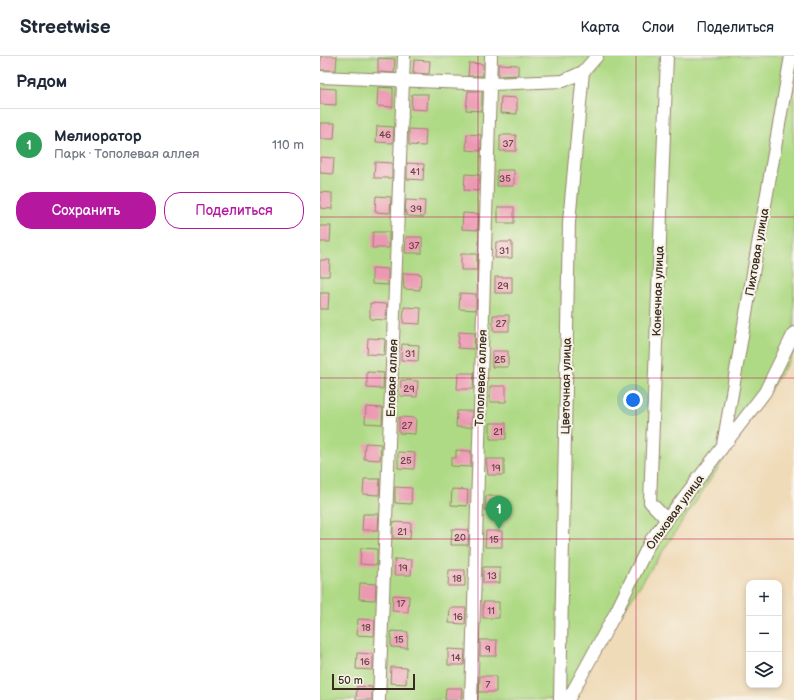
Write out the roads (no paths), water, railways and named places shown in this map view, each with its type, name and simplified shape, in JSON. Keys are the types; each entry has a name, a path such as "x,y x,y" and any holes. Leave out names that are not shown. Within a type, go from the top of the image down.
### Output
{"street":[{"name":"Еловая аллея","path":"379,700 404,56"},
{"name":"Тополевая аллея","path":"471,700 492,56"},
{"path":"320,77 490,84 563,81 583,72 597,56"},
{"name":"Конечная улица","path":"667,56 650,502 667,520"},
{"name":"Пихтовая улица","path":"722,447 791,56"},
{"name":"Цветочная улица","path":"560,700 569,222 583,72"},
{"name":"Ольховая улица","path":"568,700 615,614 651,540 765,392 794,333"}],"place":[{"name":"Мелиоратор","path":"499,529"}]}
